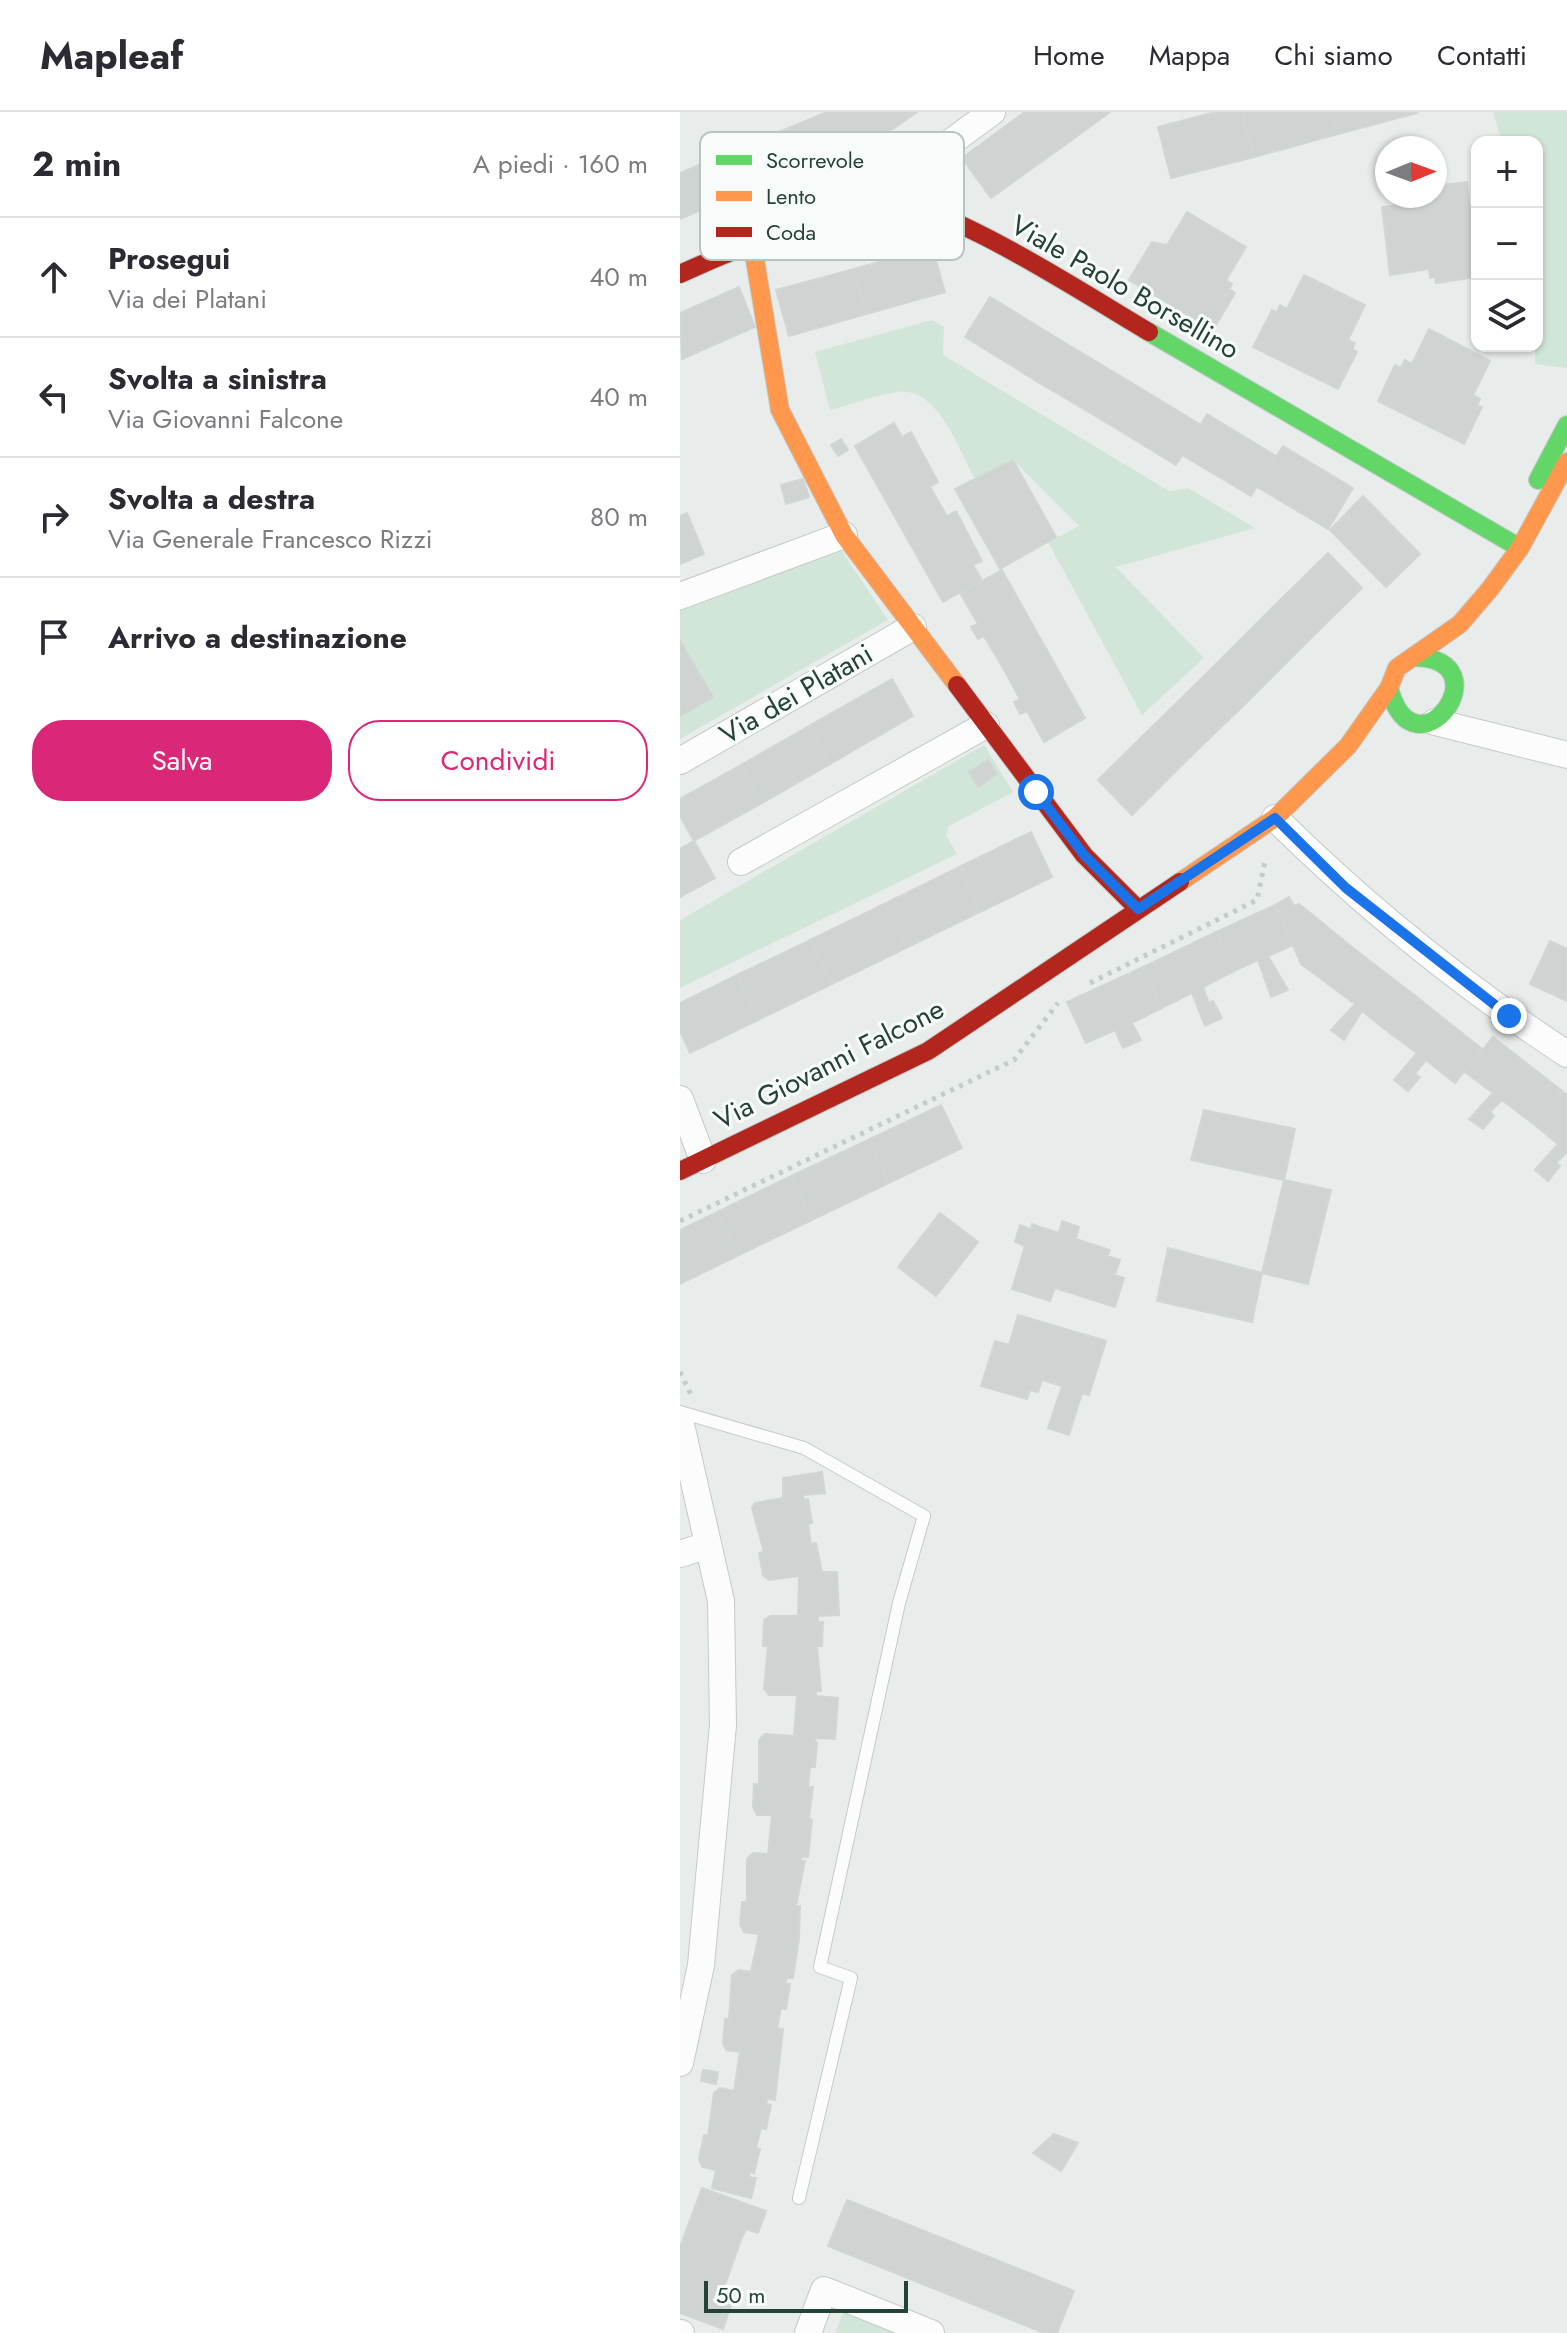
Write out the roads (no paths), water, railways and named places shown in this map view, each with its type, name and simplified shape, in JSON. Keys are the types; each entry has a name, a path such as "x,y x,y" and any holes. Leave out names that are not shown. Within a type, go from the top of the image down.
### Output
{"street":[{"path":"964,133 992,112"},
{"name":"Viale Paolo Borsellino","path":"964,227 1024,259 1512,544"},
{"name":"Viale Paolo Borsellino","path":"680,274 712,260"},
{"path":"755,260 780,410 844,535 1084,855 1138,909"},
{"name":"Via Giovanni Falcone","path":"692,1165 928,1051 1275,818 1348,746 1389,688 1397,668 1460,624 1490,589 1567,427"},
{"name":"Via Giovanni Falcone","path":"1512,544 1567,462"},
{"path":"680,596 844,535"},
{"path":"1423,722 1444,716 1454,686 1460,624"},
{"name":"Via dei Platani","path":"680,761 913,627"},
{"path":"1415,657 1437,660 1487,738"},
{"path":"1389,688 1394,709 1423,722 1567,755"},
{"name":"Via Giovanni Falcone","path":"1348,746 1423,722"},
{"path":"741,862 986,725"},
{"path":"1275,818 1346,888 1472,991 1567,1054"},
{"path":"680,1099 692,1165"},
{"path":"680,1420 699,1490 721,1601 723,1725 701,1965 680,2063"},
{"path":"680,1554 708,1545"},
{"path":"808,2333 824,2290 931,2333"}],"lane":[{"path":"680,1412 804,1448 924,1516 899,1603 820,1967 851,1978 799,2198"}]}
